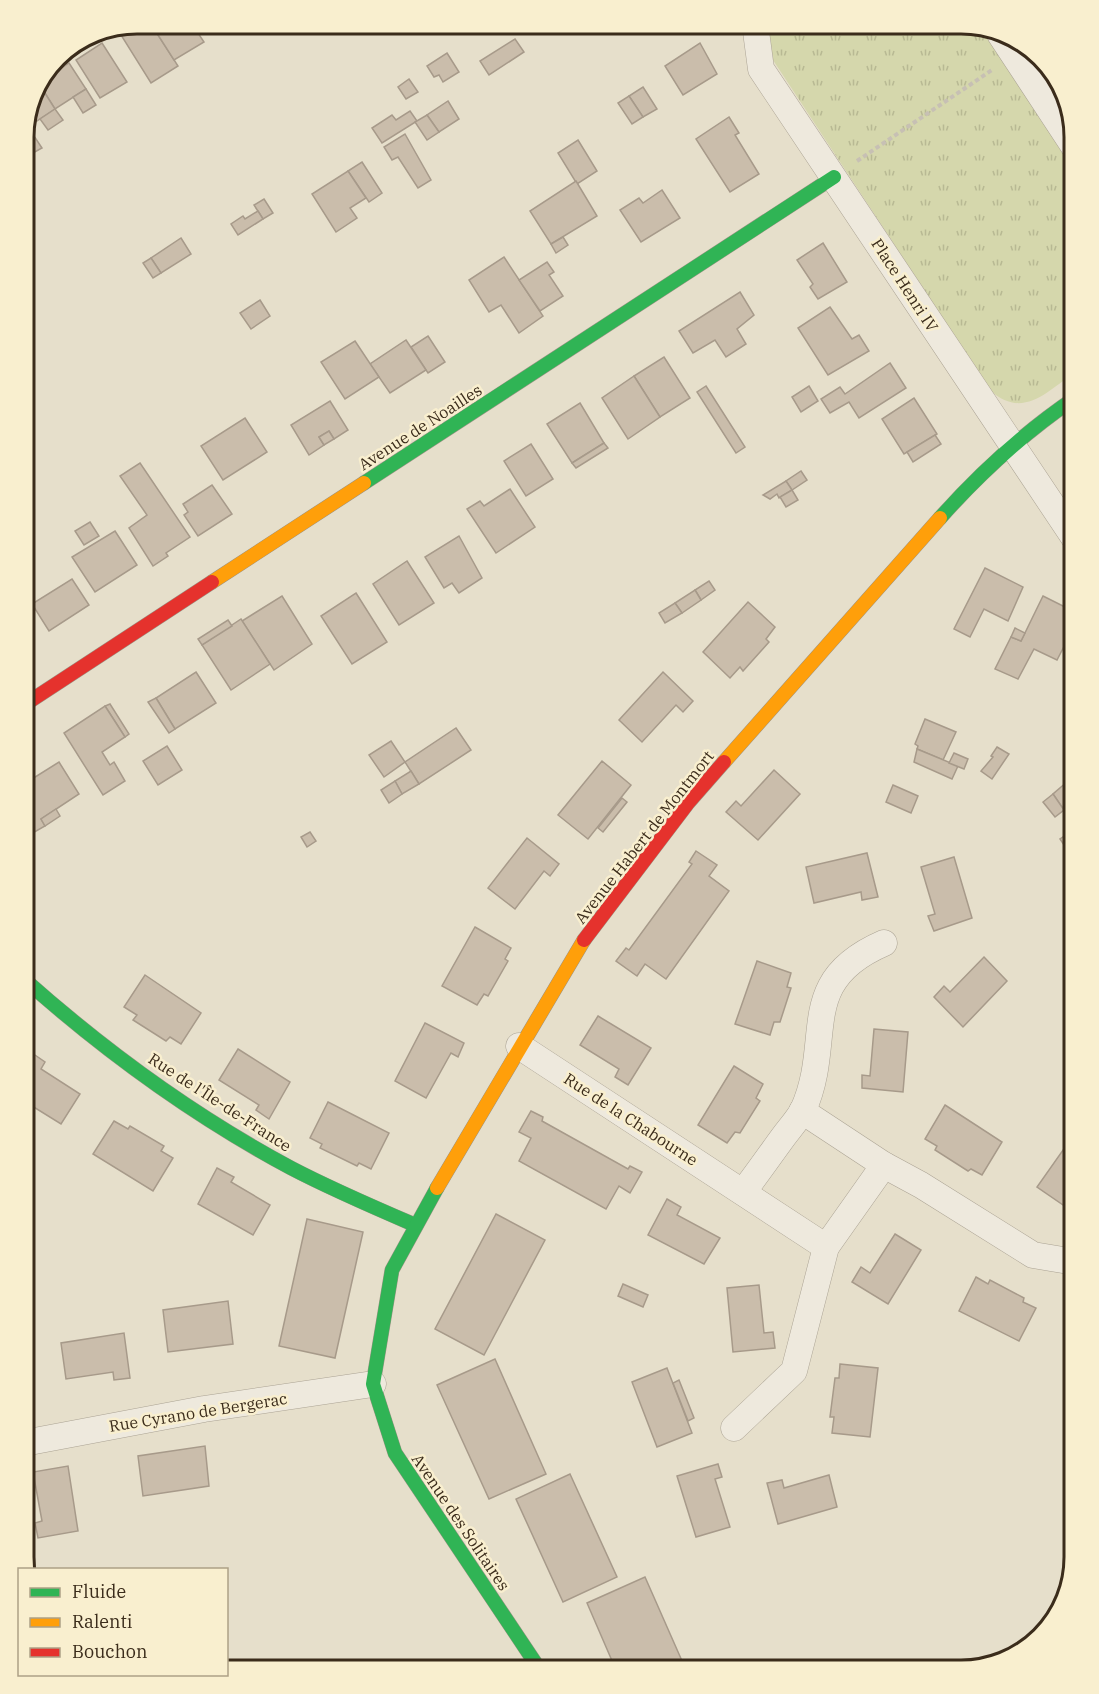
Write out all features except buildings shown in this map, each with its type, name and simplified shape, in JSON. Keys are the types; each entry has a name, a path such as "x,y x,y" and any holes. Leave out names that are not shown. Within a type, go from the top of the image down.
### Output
{"street":[{"name":"Place Henri IV","path":"756,35 760,69 1064,523"},
{"path":"1025,57 1064,128"},
{"name":"Avenue de Noailles","path":"35,698 834,177"},
{"name":"Avenue Habert de Montmort","path":"373,1384 392,1270 415,1225 519,1046 586,937 688,803 962,493 1040,422 1064,406"},
{"path":"743,1192 802,1110 818,1057 820,1011 834,978 859,954 884,943"},
{"name":"Rue de l'Île-de-France","path":"34,988 72,1022 171,1094 228,1130 275,1159 415,1225"},
{"name":"Rue de la Chabourne","path":"519,1046 826,1247"},
{"path":"802,1110 884,1165 921,1185 1033,1255 1064,1260"},
{"path":"734,1428 794,1371 826,1247 884,1165"},
{"name":"Rue Cyrano de Bergerac","path":"34,1441 204,1409 373,1384"},
{"name":"Avenue des Solitaires","path":"373,1384 395,1453 533,1659"}],"path":[{"path":"834,177 986,72 1025,57"}],"green space":[{"path":"768,35 968,35 990,39 1064,149 1064,380 1034,400 1024,403 1013,403 1002,399 990,390 771,57"}],"traffic: fast":[{"path":"364,483 834,177"},
{"path":"940,518 1004,454 1064,406"},
{"path":"34,988 119,1057 220,1127 306,1176 415,1225"},
{"path":"437,1188 392,1270 373,1384 395,1453 533,1659"}],"traffic: slow":[{"path":"212,582 364,483"},
{"path":"724,762 940,518"},
{"path":"437,1188 584,940"}],"traffic: jam":[{"path":"35,698 212,582"},
{"path":"584,940 688,803 724,762"}]}
